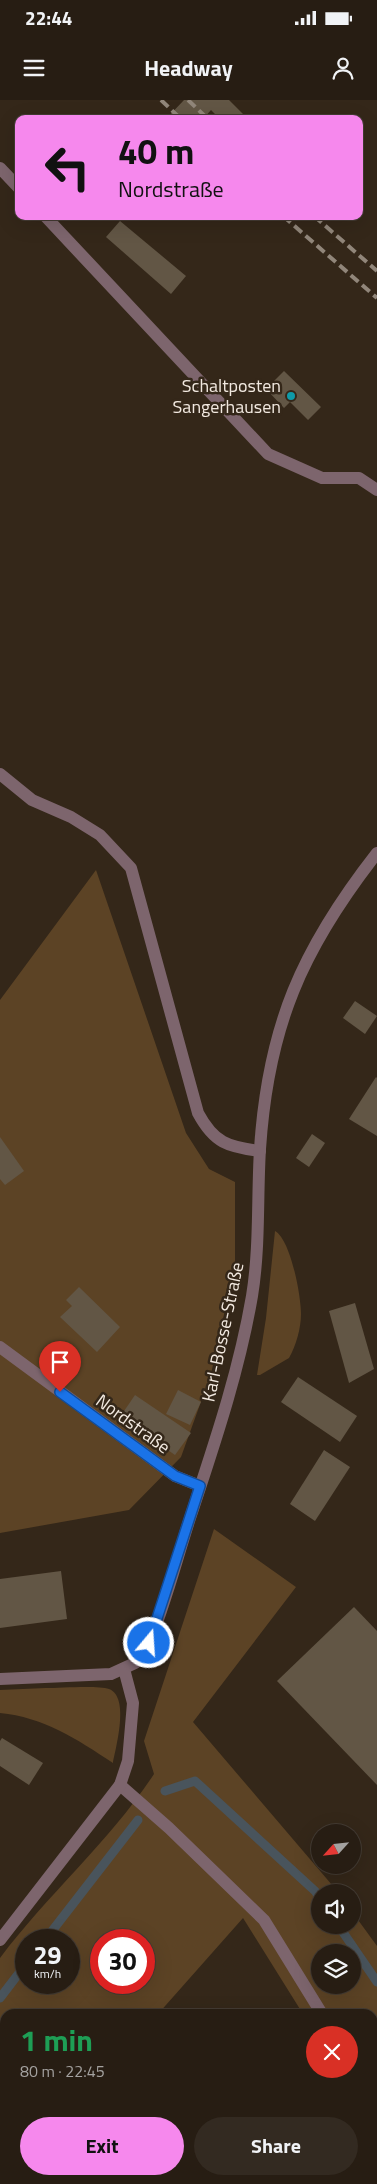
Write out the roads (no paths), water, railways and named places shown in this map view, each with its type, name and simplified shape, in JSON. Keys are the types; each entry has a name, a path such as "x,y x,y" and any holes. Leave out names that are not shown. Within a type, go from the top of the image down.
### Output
{"street":[{"path":"0,168 15,184"},
{"path":"49,220 268,454 322,478 359,478 377,490"},
{"path":"0,774 32,800 71,817 100,835 132,868 198,1113 208,1130 222,1142 239,1149 260,1151"},
{"name":"Karl-Bosse-Straße","path":"0,1679 106,1675 124,1669 141,1657 149,1643 235,1379 252,1294 256,1259 260,1151 273,1054 290,996 324,926 377,853"},
{"name":"Nordstraße","path":"0,1347 168,1471 200,1486"},
{"path":"0,1940 120,1785 128,1761 133,1703 124,1669"},
{"path":"120,1785 169,1828 264,1920 319,2009"}],"waterway":[{"path":"165,1791 195,1781 311,1887"},
{"path":"54,1929 138,1820"},
{"path":"344,1934 377,1982"},
{"path":"0,1998 15,1978"}],"railway":[{"path":"161,100 177,115"},
{"path":"188,100 204,115"},
{"path":"288,220 377,298"},
{"path":"319,220 377,271"}],"place":[{"name":"Schaltposten Sangerhausen","path":"291,396"}]}
